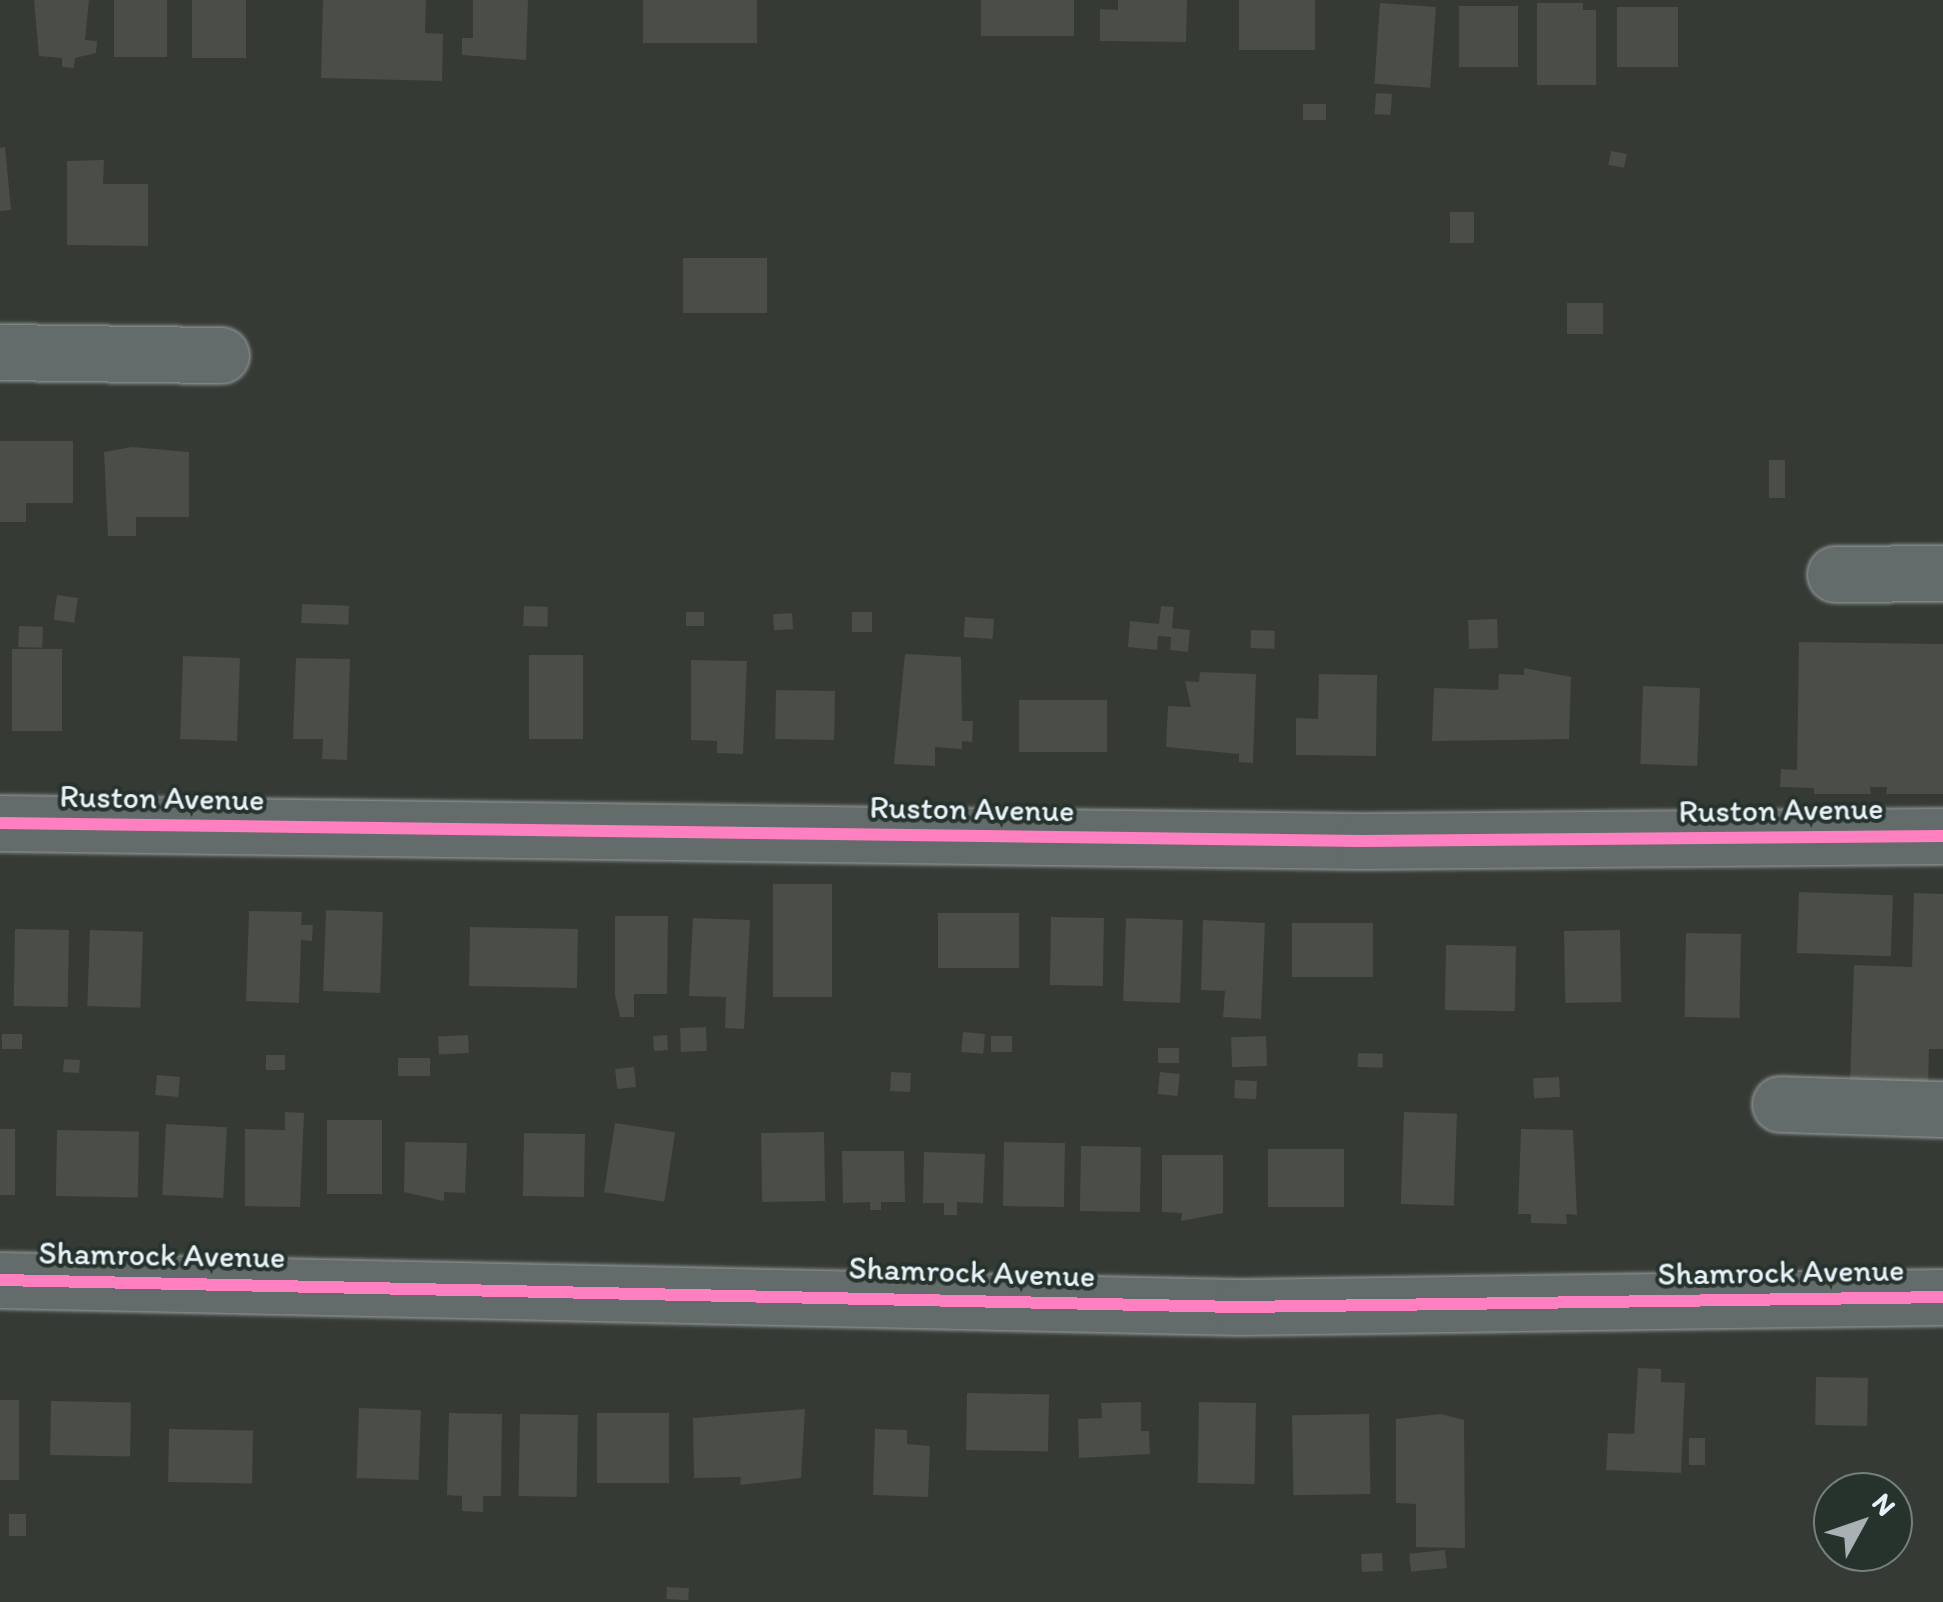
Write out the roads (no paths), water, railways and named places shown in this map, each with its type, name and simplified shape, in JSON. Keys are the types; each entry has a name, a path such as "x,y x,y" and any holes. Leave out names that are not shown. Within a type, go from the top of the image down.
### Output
{"street":[{"path":"0,352 221,354"},
{"path":"1835,574 1943,573"},
{"name":"Ruston Avenue","path":"0,823 1362,842 1943,836"},
{"path":"1780,1104 1943,1109"},
{"name":"Shamrock Avenue","path":"0,1280 1240,1307 1943,1297"}]}
